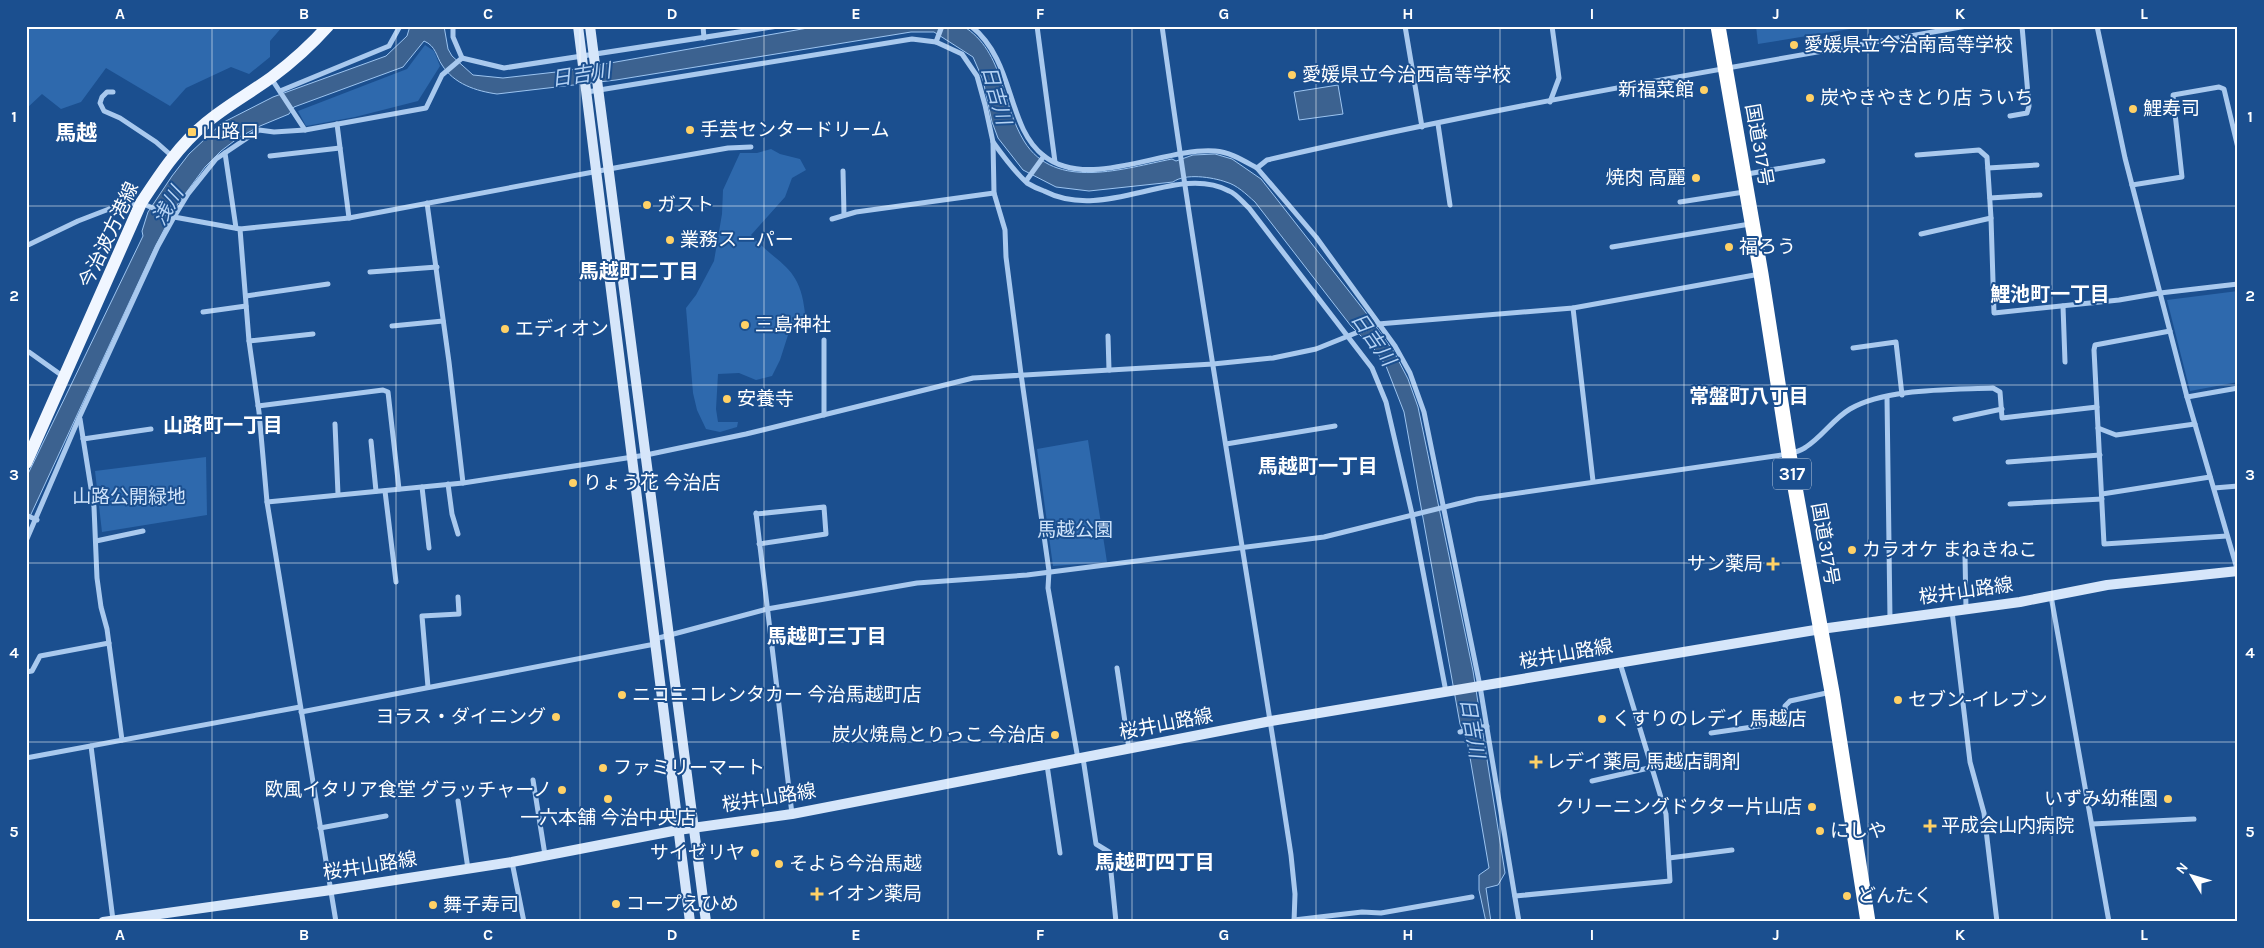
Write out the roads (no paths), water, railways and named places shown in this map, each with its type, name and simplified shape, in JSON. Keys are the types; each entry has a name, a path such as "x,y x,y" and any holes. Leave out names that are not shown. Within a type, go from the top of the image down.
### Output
{"highway":[{"name":"国道317号","path":"1718,26 1761,274 1788,454 1832,692 1868,922"}],"main road":[{"name":"今治波方港線","path":"26,463 148,205 173,157 206,123 271,78 305,50 328,26"},
{"path":"578,26 631,457 648,572 690,922"},
{"path":"590,26 706,922"},
{"name":"桜井山路線","path":"108,921 331,890 512,862 678,830 792,814 1271,721 1821,629 2051,596 2107,585 2238,572"}],"street":[{"path":"280,91 389,46 400,26"},
{"path":"453,26 453,37 462,58"},
{"path":"703,26 704,38"},
{"path":"462,58 498,68 582,58 756,28 778,26"},
{"path":"936,42 942,26"},
{"path":"971,26 982,35 995,52 1026,134 1034,147 1044,157 1076,168 1095,169 1135,164 1179,153 1217,151 1238,157 1257,168 1316,237 1395,346 1410,373 1424,412 1480,686 1519,922"},
{"path":"1037,26 1055,162"},
{"path":"1162,26 1192,237 1291,855 1295,894 1294,921 1362,912 1381,913 1472,897"},
{"path":"1405,26 1422,127"},
{"path":"1550,102 1559,78 1552,26"},
{"path":"1257,168 1266,160 1373,135 1725,68 1967,26"},
{"path":"2010,116 2027,113 2029,106 2022,26"},
{"path":"2097,26 2132,186 2187,397 2238,572"},
{"path":"587,92 912,39 936,42 962,54 977,76 993,142 994,193 1005,230 1006,256 1021,374 1049,571 1049,598 1096,844 1109,852 1116,922"},
{"path":"26,541 79,418 158,246 174,216 193,187 216,159 259,130 274,132 305,130 426,108 442,75 462,58"},
{"path":"271,78 305,130"},
{"path":"2132,186 2182,177 2173,95 2219,87 2224,89 2238,148"},
{"path":"114,92 107,92 102,96 100,103 104,111 120,118 156,142 173,157"},
{"path":"337,124 349,218"},
{"path":"1438,124 1450,205"},
{"path":"993,142 1026,181 1053,196 1078,202 1103,200 1185,183 1213,185 1230,191 1250,208 1372,368 1386,402 1412,514 1446,692"},
{"path":"26,246 78,221 122,204 148,205 174,216 238,228 349,218 609,169 728,148 751,147"},
{"path":"270,156 340,148"},
{"path":"1917,155 1979,150 1987,156 1994,313 2118,300 2238,284"},
{"path":"225,153 238,228 267,502 336,922"},
{"path":"1026,181 1044,157"},
{"path":"1744,174 1823,161"},
{"path":"1988,168 2037,165"},
{"path":"843,171 844,215"},
{"path":"1680,202 1747,192"},
{"path":"832,219 856,212 994,193"},
{"path":"1990,198 2040,195"},
{"path":"427,203 437,267 463,483"},
{"path":"1921,234 1991,218"},
{"path":"1612,247 1752,224"},
{"path":"370,272 437,267"},
{"path":"267,502 463,483 646,455 746,434 973,378 1213,364 1273,358 1316,349 1378,324 1573,308 1761,274"},
{"path":"246,296 328,284"},
{"path":"203,312 246,306"},
{"path":"2063,306 2066,362"},
{"path":"1573,308 1593,481"},
{"path":"392,326 443,321"},
{"path":"2170,331 2095,345 2104,544 2227,536"},
{"path":"249,341 313,334"},
{"path":"1108,336 1109,370"},
{"path":"824,340 824,415"},
{"path":"1853,348 1896,342 1902,395"},
{"path":"26,354 29,352 65,378"},
{"path":"26,758 428,687 655,642 669,636 767,609 917,583 1027,575 1324,537 1477,499 1788,454 1806,448 1848,410 1887,396 1931,390 1993,388 2000,392 2002,418 2097,407"},
{"path":"2187,397 2238,388"},
{"path":"258,406 383,390 388,392 399,489"},
{"path":"1887,396 1890,619"},
{"path":"1955,419 2002,409"},
{"path":"79,418 94,507 97,578 109,643 122,740"},
{"path":"335,424 338,494"},
{"path":"2098,428 2116,435 2195,424"},
{"path":"1226,444 1336,426"},
{"path":"83,440 151,429"},
{"path":"371,442 376,491"},
{"path":"2008,462 2100,455"},
{"path":"2010,504 2102,496 2210,477"},
{"path":"448,484 452,514 458,534"},
{"path":"2214,488 2238,486"},
{"path":"422,487 428,548"},
{"path":"385,490 396,582"},
{"path":"759,544 826,534 824,507 756,514 759,544 792,814"},
{"path":"26,516 36,519"},
{"path":"96,541 143,531"},
{"path":"1966,556 1966,609"},
{"path":"2051,596 2109,922"},
{"path":"428,687 422,616 459,614 458,597"},
{"path":"1952,611 1970,762 1984,813 1997,922"},
{"path":"26,672 32,671 40,656 109,643"},
{"path":"1514,896 1670,881 1666,814 1620,662"},
{"path":"1117,668 1129,749"},
{"path":"1712,733 1787,722 1785,706 1790,701 1832,692"},
{"path":"1460,732 1486,726"},
{"path":"91,746 108,921"},
{"path":"1047,765 1060,853"},
{"path":"1592,781 1653,767"},
{"path":"532,780 545,856"},
{"path":"458,801 468,869"},
{"path":"320,828 386,816"},
{"path":"2092,824 2194,819"},
{"path":"1669,858 1732,850"},
{"path":"512,862 524,922"}],"water":[{"path":"410,26 444,26 448,49 452,56 473,75 503,78 565,71 819,26 963,26 977,37 991,57 1014,120 1024,141 1037,157 1054,167 1072,171 1113,171 1172,159 1176,161 1193,155 1215,154 1232,159 1261,179 1370,318 1394,352 1408,379 1418,407 1473,671 1505,873 1498,885 1486,888 1491,922 1486,922 1479,890 1479,875 1489,868 1467,740 1460,724 1404,412 1386,366 1376,351 1351,326 1255,202 1234,185 1214,179 1191,177 1178,179 1173,182 1089,191 1056,187 1023,170 998,138 992,122 983,80 973,57 934,32 911,32 616,80 497,94 474,89 459,82 447,72 433,48 424,41 403,67 294,107 289,114 260,126 238,138 221,151 205,167 177,205 155,247 26,525 26,478 143,236 142,231 148,212 172,176 189,154 222,123 273,97 386,56 407,36"},
{"path":"1338,85 1343,114 1299,120 1294,92"}],"place":[{"name":"愛媛県立今治南高等学校","path":"1794,45"},
{"name":"愛媛県立今治西高等学校","path":"1292,75"},
{"name":"新福菜館","path":"1704,90"},
{"name":"炭やきやきとり店 ういち","path":"1810,98"},
{"name":"鯉寿司","path":"2133,109"},
{"name":"手芸センタードリーム","path":"690,130"},
{"name":"山路口","path":"192,132"},
{"name":"焼肉 高麗","path":"1696,178"},
{"name":"ガスト","path":"647,205"},
{"name":"業務スーパー","path":"670,240"},
{"name":"福ろう","path":"1729,247"},
{"name":"三島神社","path":"745,325"},
{"name":"エディオン","path":"505,329"},
{"name":"安養寺","path":"727,399"},
{"name":"りょう花 今治店","path":"573,483"},
{"name":"カラオケ まねきねこ","path":"1852,550"},
{"name":"サン薬局","path":"1773,564"},
{"name":"ニコニコレンタカー 今治馬越町店","path":"622,695"},
{"name":"セブン-イレブン","path":"1898,700"},
{"name":"ヨラス・ダイニング","path":"556,717"},
{"name":"くすりのレデイ 馬越店","path":"1602,719"},
{"name":"炭火焼鳥とりっこ 今治店","path":"1055,735"},
{"name":"レデイ薬局 馬越店調剤","path":"1536,762"},
{"name":"ファミリーマート","path":"603,768"},
{"name":"欧風イタリア食堂 グラッチャーノ","path":"562,790"},
{"name":"一六本舗 今治中央店","path":"608,799"},
{"name":"いずみ幼稚園","path":"2168,799"},
{"name":"クリーニングドクター片山店","path":"1812,807"},
{"name":"平成会山内病院","path":"1930,826"},
{"name":"にしや","path":"1820,831"},
{"name":"サイゼリヤ","path":"755,853"},
{"name":"そよら今治馬越","path":"779,864"},
{"name":"イオン薬局","path":"817,894"},
{"name":"どんたく","path":"1847,896"},
{"name":"コープえひめ","path":"616,904"},
{"name":"舞子寿司","path":"433,905"}],"district":[{"name":"馬越","path":"76,133"},
{"name":"馬越町二丁目","path":"639,271"},
{"name":"鯉池町一丁目","path":"2050,294"},
{"name":"常盤町八丁目","path":"1749,396"},
{"name":"山路町一丁目","path":"223,425"},
{"name":"馬越町一丁目","path":"1318,466"},
{"name":"馬越町三丁目","path":"827,636"},
{"name":"馬越町四丁目","path":"1155,862"}],"water label":[{"name":"日吉川","path":"581,75"},
{"name":"日吉川","path":"996,95"},
{"name":"浅川","path":"168,206"},
{"name":"日吉川","path":"1373,339"},
{"name":"日吉川","path":"1472,728"}],"park label":[{"name":"山路公開緑地","path":"129,497"},
{"name":"馬越公園","path":"1075,530"}]}
